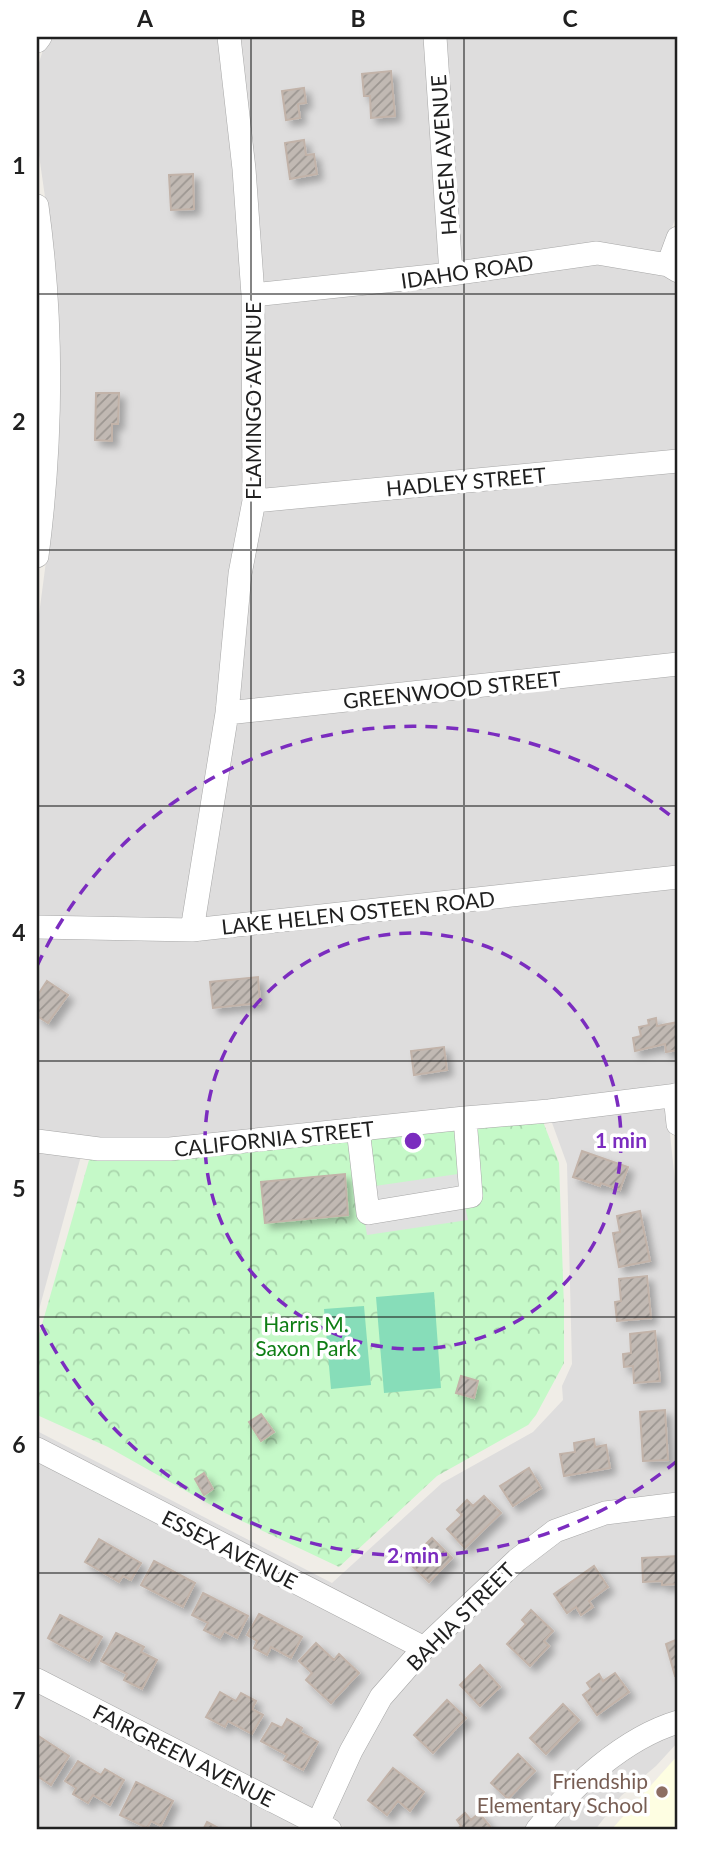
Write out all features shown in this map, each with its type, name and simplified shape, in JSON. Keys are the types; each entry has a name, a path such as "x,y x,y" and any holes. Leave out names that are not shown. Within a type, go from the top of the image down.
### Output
{"street":[{"path":"37,41 40,37"},
{"name":"FLAMINGO AVENUE","path":"192,930 227,713 240,574 254,501 253,295 244,169 229,37"},
{"name":"HAGEN AVENUE","path":"435,37 451,274"},
{"path":"37,206 50,377 43,506 37,556"},
{"path":"673,268 678,238"},
{"name":"IDAHO ROAD","path":"253,295 451,274 597,253 673,268"},
{"name":"HADLEY STREET","path":"254,501 678,461"},
{"name":"GREENWOOD STREET","path":"227,713 678,664"},
{"name":"LAKE HELEN OSTEEN ROAD","path":"37,927 192,930 678,877"},
{"path":"677,1095 678,1124"},
{"name":"CALIFORNIA STREET","path":"37,1141 99,1149 170,1149 549,1111 677,1095"},
{"path":"358,1129 368,1213 471,1196 465,1118"},
{"name":"ESSEX AVENUE","path":"37,1449 424,1648"},
{"name":"BAHIA STREET","path":"324,1827 351,1751 381,1697 424,1648 517,1560 555,1531 606,1513 678,1504"},
{"name":"FAIRGREEN AVENUE","path":"37,1680 324,1827"},
{"path":"537,1830 559,1802 613,1756 665,1726 678,1722"}],"shaded area":[{"path":"54,37 219,37 234,169 243,295 245,500 218,705 215,705 217,713 184,921 37,917 37,630 53,508 51,239 37,141 37,69 43,50"},
{"path":"238,37 426,37 441,266 261,285"},
{"path":"445,37 678,37 678,211 662,255 460,263"},
{"path":"598,262 666,275 678,281 678,451 264,490 262,304 461,284"},
{"path":"678,471 678,654 237,703 249,577 263,510"},
{"path":"678,673 678,868 203,919 235,722"},
{"path":"678,887 678,1085 546,1102 169,1140 98,1140 37,1132 37,936 192,939 200,942 200,939"},
{"path":"667,1106 678,1209 678,1494 603,1504 422,1637 37,1439 37,1431 332,1583 442,1483 533,1432 563,1400 562,1386 572,1364 567,1164 551,1120"},
{"path":"37,1150 81,1156 37,1317"},
{"path":"458,1174 468,1220 367,1235 365,1223 375,1186"},
{"path":"37,1459 409,1651 313,1811 37,1670"},
{"path":"678,1514 678,1712 606,1748 552,1795 525,1830 350,1830 330,1820 359,1756 389,1703 427,1660 430,1661 432,1655 524,1567 560,1539 609,1523"},
{"path":"37,1690 311,1830 37,1830"},
{"path":"678,1733 678,1742 656,1766 621,1796 595,1830 550,1830 566,1809 619,1764"},
{"name":"Friendship Elementary School","path":"678,1755 678,1830 611,1830"}],"green space":[{"name":"Harris M. Saxon Park","path":"542,1119 559,1163 564,1363 528,1425 437,1476 339,1567 225,1513 108,1447 37,1415 37,1342 89,1160 222,1152"},
{"path":"434,1292 441,1388 384,1393 376,1297"},
{"path":"364,1306 371,1385 331,1389 324,1309"}],"building":[{"path":"391,71 395,116 371,118 370,96 364,96 362,74"},
{"path":"304,88 306,103 298,104 300,118 286,120 282,91"},
{"path":"304,140 306,155 314,154 317,174 290,179 285,143"},
{"path":"193,174 194,209 171,210 169,175"},
{"path":"96,393 119,393 118,424 112,424 112,441 95,440"},
{"path":"258,977 260,1003 213,1008 210,982"},
{"path":"47,981 68,995 48,1023 37,1016 37,996"},
{"path":"656,1018 657,1026 678,1022 678,1050 666,1052 665,1044 635,1051 633,1038 641,1036 639,1027 649,1025 648,1020"},
{"path":"444,1047 447,1070 414,1075 411,1051"},
{"path":"582,1151 628,1167 620,1190 573,1177"},
{"path":"345,1174 348,1215 265,1223 261,1182"},
{"path":"640,1211 650,1261 619,1267 613,1233 620,1232 617,1216"},
{"path":"647,1276 651,1318 617,1321 615,1302 621,1301 619,1279"},
{"path":"655,1331 660,1381 634,1383 633,1366 624,1367 623,1354 631,1353 630,1334"},
{"path":"461,1376 478,1381 474,1398 456,1393"},
{"path":"665,1410 668,1460 643,1461 640,1412"},
{"path":"261,1414 274,1432 261,1441 249,1422"},
{"path":"594,1439 595,1447 606,1445 610,1468 564,1476 560,1454 575,1452 574,1443"},
{"path":"529,1468 541,1488 513,1506 500,1486"},
{"path":"204,1473 213,1489 204,1495 195,1479"},
{"path":"484,1496 501,1513 465,1548 447,1529 462,1515 457,1510 467,1500 473,1506"},
{"path":"432,1538 452,1558 429,1582 408,1562"},
{"path":"99,1539 141,1563 131,1580 123,1576 119,1582 85,1562"},
{"path":"678,1556 678,1584 643,1582 642,1558"},
{"path":"154,1561 195,1583 183,1607 141,1585"},
{"path":"594,1566 608,1587 589,1601 593,1607 581,1615 576,1607 567,1613 554,1594"},
{"path":"203,1593 248,1616 237,1638 224,1631 220,1638 204,1630 208,1623 192,1615"},
{"path":"531,1610 553,1631 544,1641 549,1646 530,1666 507,1644 526,1624 522,1620"},
{"path":"259,1614 302,1637 291,1658 271,1647 267,1655 254,1648 257,1641 247,1635"},
{"path":"60,1615 102,1637 89,1661 48,1638"},
{"path":"116,1633 144,1647 141,1652 157,1660 142,1689 124,1680 127,1674 101,1661"},
{"path":"678,1639 678,1675 675,1676 666,1644"},
{"path":"316,1643 334,1660 339,1654 359,1673 331,1703 306,1680 312,1673 299,1661"},
{"path":"480,1665 500,1687 480,1706 460,1685"},
{"path":"615,1673 629,1692 597,1715 583,1695 591,1689 587,1683 599,1674 603,1681"},
{"path":"220,1692 236,1701 241,1693 256,1701 252,1709 263,1715 252,1734 228,1721 225,1727 206,1717"},
{"path":"447,1700 466,1718 433,1753 414,1735"},
{"path":"563,1704 579,1720 546,1754 530,1738"},
{"path":"287,1719 302,1728 300,1732 318,1742 303,1770 284,1760 287,1755 261,1741 272,1723 282,1728"},
{"path":"37,1735 69,1756 51,1785 37,1776"},
{"path":"518,1754 535,1771 508,1799 491,1783"},
{"path":"78,1761 101,1775 105,1769 124,1780 110,1805 93,1795 88,1803 73,1794 76,1788 65,1781"},
{"path":"393,1768 424,1792 410,1811 398,1801 387,1815 368,1800"},
{"path":"136,1782 173,1801 161,1826 151,1821 147,1828 120,1815"},
{"path":"465,1813 471,1820 479,1813 493,1830 456,1830 461,1826 457,1820"},
{"path":"207,1822 222,1830 203,1830"}],"place":[{"name":"Friendship Elementary School","path":"662,1792"}]}
